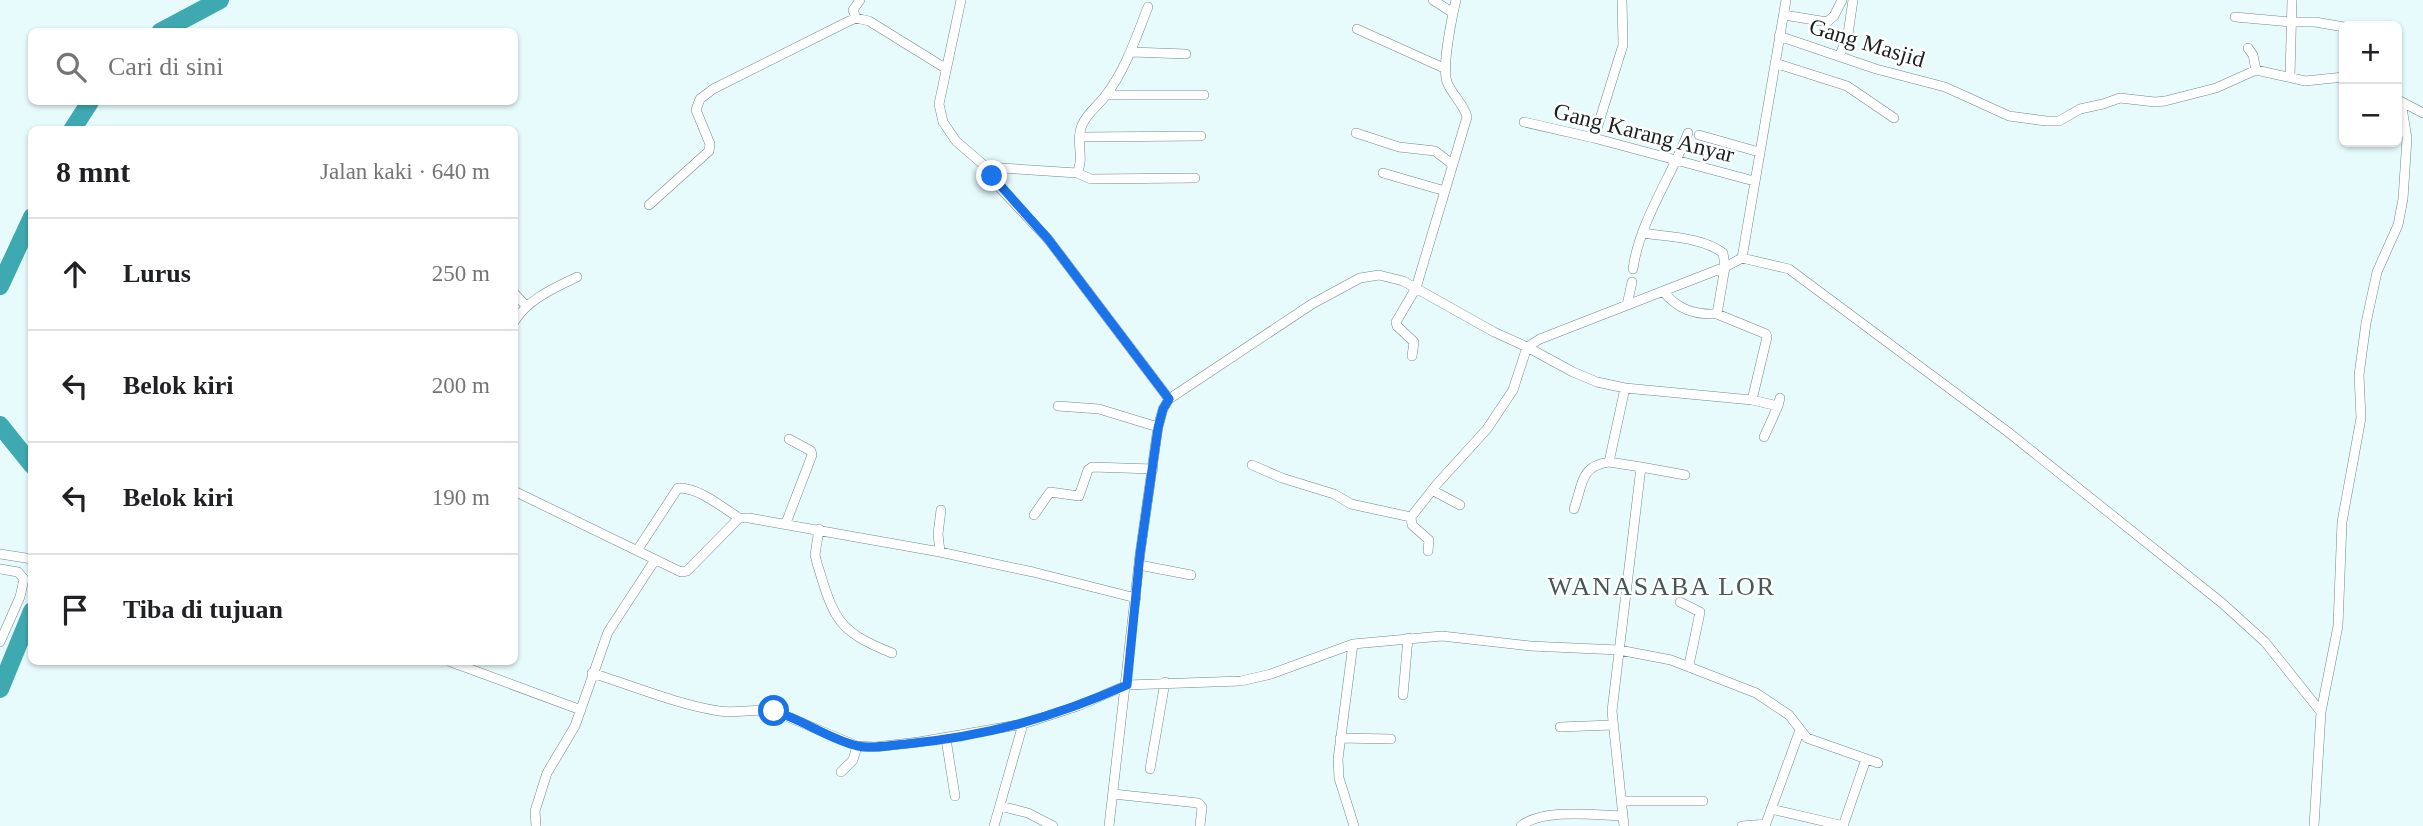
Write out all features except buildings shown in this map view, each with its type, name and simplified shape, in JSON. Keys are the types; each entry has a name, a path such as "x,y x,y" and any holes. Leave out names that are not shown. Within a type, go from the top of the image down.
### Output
{"street":[{"path":"856,18 853,10 860,0"},
{"path":"961,0 939,104 943,122 956,142 986,167 999,187 1048,239 1169,399"},
{"path":"1433,0 1453,13"},
{"path":"1412,356 1414,342 1396,322 1416,288 1466,117 1466,112 1450,88 1446,69 1456,0"},
{"path":"1594,138 1623,45 1622,0"},
{"path":"1742,258 1786,0"},
{"path":"1784,15 1827,22 1834,16 1842,0"},
{"path":"1840,55 1848,34 1853,0"},
{"path":"2290,77 2292,0"},
{"path":"1077,173 1081,165 1080,137 1083,124 1107,95 1132,52 1148,7"},
{"path":"2235,17 2339,26"},
{"path":"649,205 709,152 710,144 696,110 700,99 713,89 856,18 869,21 945,68"},
{"path":"1357,29 1446,69"},
{"name":"Gang Masjid","path":"1779,36 1876,69 1945,87 2009,116 2059,121 2080,109 2120,97 2165,101 2216,88 2256,71"},
{"path":"2248,48 2253,55 2256,71 2314,81 2339,78"},
{"path":"1132,52 1186,54"},
{"path":"1775,63 1847,86 1894,118"},
{"path":"1107,95 1203,95"},
{"path":"2402,102 2423,113"},
{"path":"2314,826 2321,712 2338,626 2342,522 2361,418 2359,375 2367,315 2377,272 2398,225 2403,199 2407,138 2402,115"},
{"name":"Gang Karang Anyar","path":"1524,122 1754,181"},
{"path":"1356,133 1399,146 1435,151 1452,164"},
{"path":"1633,269 1635,251 1688,133"},
{"path":"1699,135 1759,152"},
{"path":"1080,137 1201,136"},
{"path":"986,167 1077,173 1091,179 1195,178"},
{"path":"1383,173 1445,191"},
{"path":"1643,233 1697,243 1723,253 1725,267 1717,314"},
{"path":"1428,551 1429,540 1412,524 1411,517 1488,429 1513,390 1527,347 1540,339 1742,258 1789,269 2008,432 2222,603 2265,642 2321,712"},
{"path":"1109,826 1139,565 1163,409 1169,399 1312,304 1360,278 1369,275 1387,276 1416,288 1589,380 1625,388 1779,402 1764,437"},
{"path":"518,317 526,306 555,287 577,277"},
{"path":"1627,305 1632,282"},
{"path":"1663,291 1674,304 1706,314 1717,314 1766,334 1768,339 1752,400"},
{"path":"518,297 526,306"},
{"path":"1609,462 1625,388"},
{"path":"1058,406 1099,409 1158,428"},
{"path":"786,523 812,454 789,439"},
{"path":"1574,509 1587,470 1594,465 1609,462 1685,475"},
{"path":"1252,465 1265,472 1334,494 1351,504 1411,517"},
{"path":"1034,515 1050,492 1079,496 1088,470 1092,467 1153,469"},
{"path":"1624,826 1612,725 1641,467"},
{"path":"638,550 678,488 684,488 702,495 739,518 786,523 880,543 940,552 1136,598"},
{"path":"1432,490 1460,505"},
{"path":"518,493 673,569 687,571 739,518"},
{"path":"940,552 938,534 941,509"},
{"path":"819,529 815,555 835,615 842,625 863,641 892,653"},
{"path":"0,554 28,558"},
{"path":"536,826 535,811 547,773 570,736 611,626 655,560"},
{"path":"1139,565 1191,575"},
{"path":"0,569 18,572 24,579 0,642"},
{"path":"1679,602 1700,612 1689,665"},
{"path":"592,673 709,709 733,712 764,709 782,713 857,746 875,747 946,739 1023,724 1079,706 1127,685 1241,681 1271,674 1353,644 1442,636 1530,646 1619,650 1689,665 1756,693 1789,715 1811,740 1878,763"},
{"path":"1403,695 1409,638"},
{"path":"1353,644 1340,738 1339,778 1354,826"},
{"path":"459,665 581,710"},
{"path":"1150,769 1165,682"},
{"path":"994,826 1023,724"},
{"path":"1560,727 1612,725"},
{"path":"1742,826 1765,825 1800,730"},
{"path":"1340,738 1391,739"},
{"path":"946,739 955,796"},
{"path":"841,772 853,760 857,746"},
{"path":"1771,810 1843,826 1866,759"},
{"path":"1113,794 1198,803 1202,807 1200,826"},
{"path":"1623,801 1703,801"},
{"path":"1000,806 1028,813 1053,826"},
{"path":"1521,826 1526,822 1553,816 1623,816"}],"waterway":[{"path":"168,28 220,0"},
{"path":"75,126 88,105"},
{"path":"0,286 28,226"},
{"path":"0,425 28,460"},
{"path":"0,689 28,621"}],"district":[{"name":"WANASABA LOR","path":"1662,586"}],"route":[{"path":"774,711 857,746 875,747 946,739 1023,724 1079,706 1127,685 1140,554 1158,428 1169,399 1048,239 992,176"}]}
